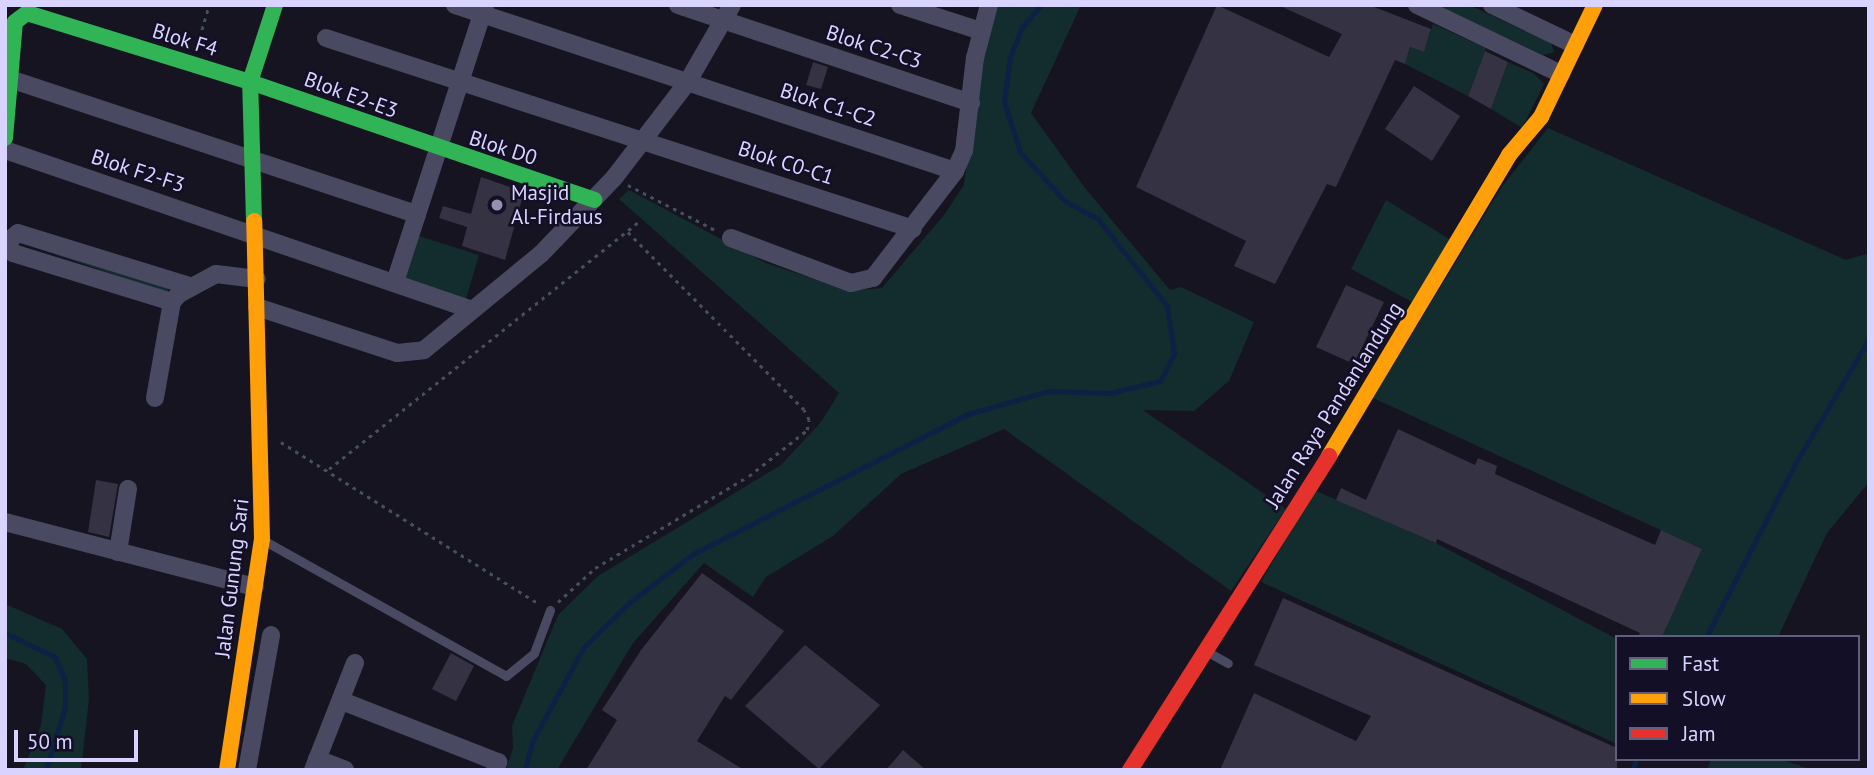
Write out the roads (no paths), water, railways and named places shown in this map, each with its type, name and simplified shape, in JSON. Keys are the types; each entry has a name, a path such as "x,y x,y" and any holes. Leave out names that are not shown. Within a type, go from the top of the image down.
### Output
{"street":[{"path":"250,82 275,5"},
{"name":"Blok C1-C2","path":"455,5 483,9 687,83 955,171"},
{"name":"Blok C2-C3","path":"678,5 728,13 971,103"},
{"path":"901,5 981,31"},
{"path":"731,238 786,262 858,284 873,278 955,171 964,151 981,31 989,5"},
{"path":"1417,5 1568,59"},
{"path":"1492,5 1522,11 1568,59"},
{"name":"Jalan Raya Pandanlandung","path":"1129,770 1363,403 1510,155 1541,117 1595,5"},
{"path":"396,282 483,9"},
{"name":"Blok F4","path":"10,79 15,22 27,13 250,82"},
{"path":"257,307 406,355 424,350 541,254 614,178 687,83 728,13"},
{"name":"Blok C0-C1","path":"326,38 913,229"},
{"path":"6,147 10,79 417,214"},
{"name":"Blok E2-E3","path":"250,82 438,148"},
{"name":"Jalan Gunung Sari","path":"227,770 262,539 262,432 250,82"},
{"name":"Blok F2-F3","path":"6,147 472,310"},
{"name":"Blok D0","path":"438,148 594,200"},
{"path":"172,302 13,253 7,242 18,233 189,286"},
{"path":"155,398 172,302 189,286 216,274 257,279"},
{"path":"118,552 128,489"},
{"path":"5,522 254,587"},
{"path":"247,770 271,635"},
{"path":"345,770 315,764 355,663"},
{"path":"342,701 498,762 495,770"}],"lane":[{"path":"262,539 506,676 534,653 550,610"},
{"path":"1205,650 1228,663"}],"waterway":[{"path":"525,770 532,742 583,648 630,602 693,554 968,414 1048,391 1110,393 1160,381 1174,353 1167,306 1098,219 1064,200 1020,152 1004,102 1010,57 1022,27 1041,5"},
{"path":"1707,635 1795,464 1869,339"},
{"path":"5,633 55,657 65,680 65,707 46,770"},
{"path":"1632,770 1636,761"}],"place":[{"name":"Masjid Al-Firdaus","path":"497,205"}]}
